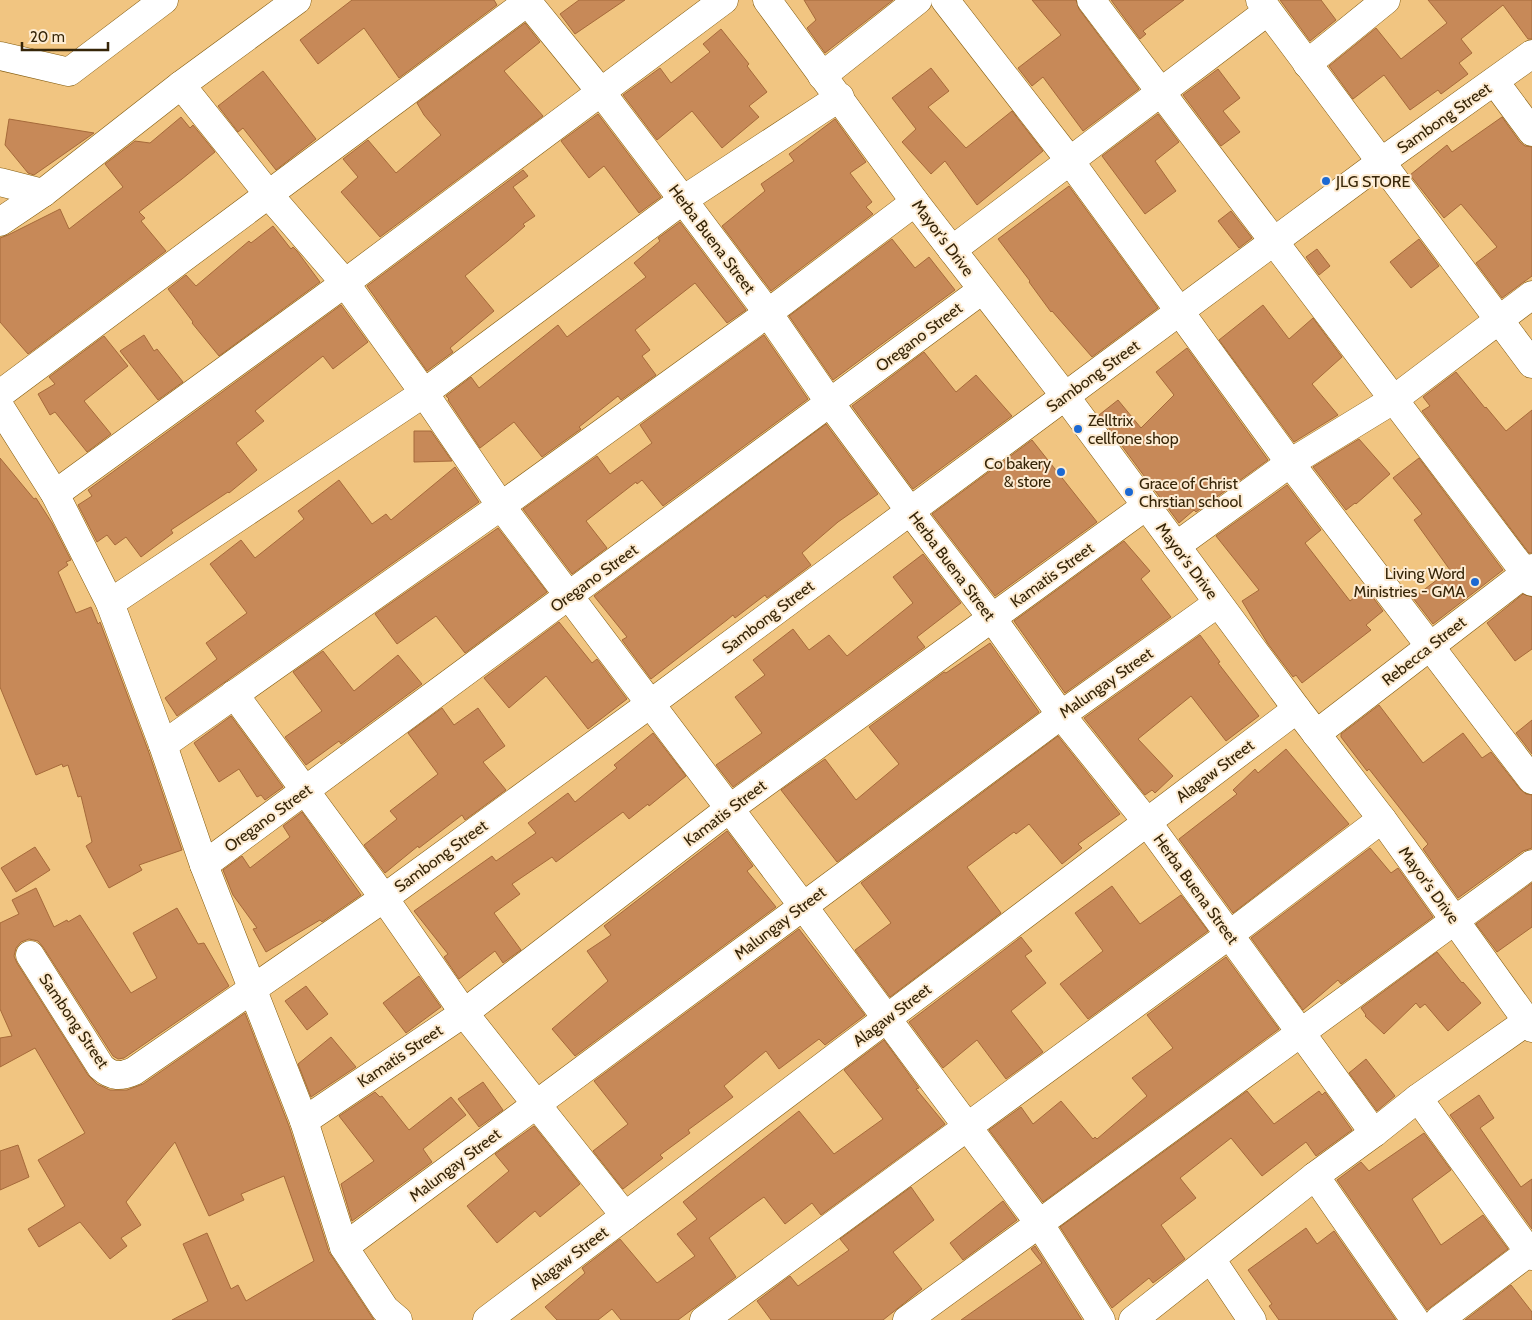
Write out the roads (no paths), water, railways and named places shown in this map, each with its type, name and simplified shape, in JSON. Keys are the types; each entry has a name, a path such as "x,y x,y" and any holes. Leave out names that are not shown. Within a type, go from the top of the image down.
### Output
{"street":[{"path":"0,56 70,72 164,0"},
{"path":"0,222 43,193 181,86 297,0"},
{"path":"55,494 345,283 724,0"},
{"name":"Mayor's Drive","path":"768,0 915,202 1065,396 1297,709 1382,819 1530,1022"},
{"path":"822,76 918,0"},
{"path":"945,0 1070,161 1290,463 1532,780"},
{"path":"1091,0 1393,400 1530,574"},
{"path":"1307,64 1386,0"},
{"path":"0,394 528,1"},
{"name":"Herba Buena Street","path":"528,1 601,92 768,313 830,403 992,618 1061,715 1147,822 1374,1133"},
{"path":"952,250 1162,93 1264,6 1532,364"},
{"name":"Sambong Street","path":"30,955 101,1067 107,1073 117,1076 125,1076 134,1071 384,898 650,704 1381,162 1532,54"},
{"path":"1495,82 1532,132"},
{"path":"181,86 269,195 345,283 424,393 500,506 570,595 1039,1223 1101,1320"},
{"path":"110,603 424,393 683,200 840,97"},
{"path":"0,182 43,193"},
{"path":"163,745 768,313 915,202"},
{"name":"Oregano Street","path":"204,865 982,290"},
{"path":"1176,546 1290,463 1393,400 1532,295"},
{"path":"0,407 55,494 110,603 163,745 204,865 304,1121 344,1248 384,1309 398,1320"},
{"name":"Kamatis Street","path":"304,1121 464,1013 729,809 1146,506"},
{"name":"Rebecca Street","path":"1316,734 1430,646 1530,574"},
{"name":"Malungay Street","path":"344,1248 1061,715 1218,603"},
{"path":"234,694 384,898 464,1013 625,1216"},
{"name":"Alagaw Street","path":"487,1320 1297,709"},
{"path":"704,1320 1230,935 1382,819"},
{"path":"906,1320 1532,864"},
{"path":"1134,1320 1315,1176 1418,1098 1530,1022"},
{"path":"1418,1098 1531,1253 1439,1320"},
{"path":"1315,1176 1414,1320"},
{"path":"1211,1259 1252,1320"}],"place":[{"name":"JLG STORE","path":"1326,181"},
{"name":"Zelltrix cellfone shop","path":"1078,429"},
{"name":"Co bakery & store","path":"1061,472"},
{"name":"Grace of Christ Chrstian school","path":"1129,492"},
{"name":"Living Word Ministries - GMA","path":"1475,582"}]}
